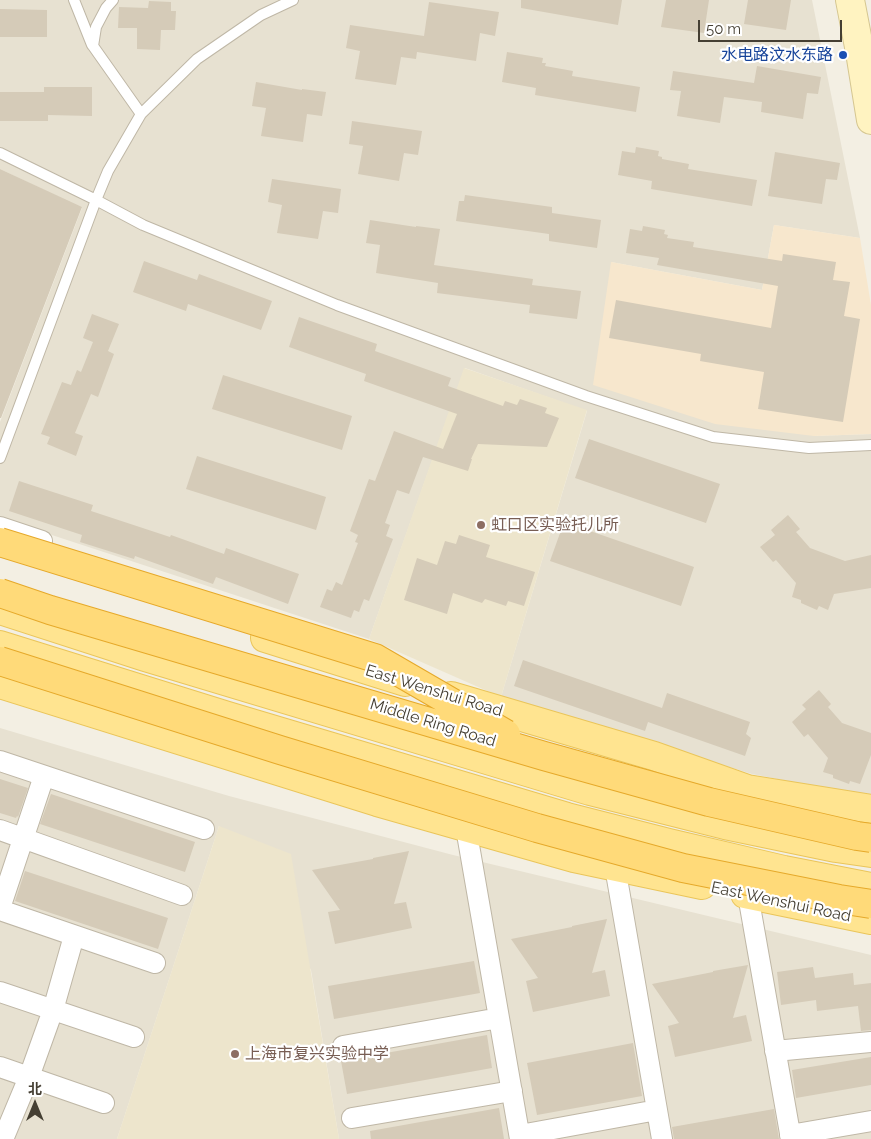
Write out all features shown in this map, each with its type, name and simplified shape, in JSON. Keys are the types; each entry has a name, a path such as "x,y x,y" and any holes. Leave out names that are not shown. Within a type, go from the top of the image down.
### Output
{"highway":[{"path":"0,542 375,658 544,756"},
{"name":"Middle Ring Road","path":"0,593 59,613 544,756 709,802 871,838"},
{"path":"0,662 537,828 683,868 871,904"}],"main road":[{"path":"850,0 871,120"},
{"name":"East Wenshui Road","path":"0,556 495,710 654,756 747,788 871,809"},
{"path":"0,610 145,657 590,791 725,825 836,848 871,853"},
{"name":"East Wenshui Road","path":"0,645 228,716 576,819 669,844 871,887"},
{"path":"239,685 385,676"},
{"name":"East Wenshui Road","path":"0,684 355,795 574,858 871,920"},
{"path":"228,716 355,795"},
{"path":"654,756 725,825"}],"street":[{"path":"0,527 381,651 495,710"},
{"path":"0,761 204,828"},
{"path":"44,776 0,909 155,963"},
{"path":"466,828 520,1137 657,1110"},
{"path":"0,830 182,895"},
{"path":"615,867 662,1139"},
{"path":"748,895 791,1137 871,1121"},
{"path":"4,1138 29,1077 53,1010 74,936"},
{"path":"0,992 134,1036"},
{"path":"343,1046 500,1018"},
{"path":"775,1051 871,1042"},
{"path":"0,1067 104,1102"},
{"path":"352,1118 512,1091"}],"lane":[{"path":"74,0 93,46 142,114"},
{"path":"93,46 96,28 106,8 113,0"},
{"path":"0,458 96,200 108,171 142,114 197,59 261,15 293,0"},
{"path":"0,153 143,225 337,305 586,396 713,437 809,448 871,444"}],"shaded area":[{"path":"0,0 812,0 860,238 774,225 762,290 611,262 814,436 871,434 871,796 752,774 501,697 587,411 465,368 369,639 0,518 0,422 82,208 0,169"},
{"path":"774,225 860,238 871,305 871,434 814,436 715,424 593,385 611,262 762,290"},
{"name":"虹口区实验托儿所","path":"464,368 587,410 501,697 369,639"},
{"path":"0,728 229,796 453,855 871,955 871,1139 339,1139 311,970 219,826 117,1139 0,1139"},
{"name":"上海市复兴实验中学","path":"219,826 291,854 339,1139 117,1139"}],"building":[{"path":"521,0 622,0 618,25 521,8"},
{"path":"666,0 709,0 704,33 661,27"},
{"path":"748,0 791,0 786,30 744,24"},
{"path":"149,1 171,2 171,11 176,11 175,30 161,30 160,50 137,49 137,28 118,28 119,7 148,8"},
{"path":"429,2 499,12 495,36 480,33 476,61 417,52 416,59 401,57 396,85 355,79 360,51 346,48 350,25 424,36"},
{"path":"0,9 47,10 47,37 0,37"},
{"path":"507,52 543,58 542,63 546,63 545,66 573,71 572,76 640,87 636,112 535,95 536,88 502,82"},
{"path":"757,66 821,77 818,94 807,93 803,119 761,112 762,102 724,97 720,123 677,116 681,91 670,90 673,71 754,83"},
{"path":"256,82 326,92 322,116 307,114 303,142 261,136 266,108 252,106"},
{"path":"44,87 92,87 92,116 48,115 48,121 0,121 0,92 44,92"},
{"path":"352,121 422,131 418,155 404,153 399,181 358,174 363,146 349,144"},
{"path":"636,147 659,151 658,156 662,157 662,159 689,164 688,169 757,180 752,206 651,189 652,181 618,175 622,151 635,153"},
{"path":"775,152 840,163 837,180 826,179 822,204 768,196"},
{"path":"0,169 82,207 1,418 0,418"},
{"path":"272,179 341,189 338,213 323,211 318,239 277,233 282,205 268,202"},
{"path":"465,195 552,207 552,213 601,220 597,248 549,241 549,234 456,221 459,201 464,201"},
{"path":"370,220 440,229 434,265 533,279 532,285 581,291 577,319 529,313 530,305 437,293 438,283 376,273 380,245 366,243"},
{"path":"643,226 665,230 664,234 668,235 667,238 694,242 693,247 782,261 783,254 836,262 833,280 850,282 844,316 860,319 843,422 758,409 764,372 700,361 701,354 609,338 616,300 771,328 778,286 657,265 659,258 626,253 630,229 642,231"},
{"path":"144,261 197,280 199,274 272,301 261,330 188,304 186,311 133,292"},
{"path":"92,314 119,324 108,351 114,354 98,397 91,394 75,433 83,436 76,456 47,444 50,437 41,434 62,382 71,385 77,370 81,372 93,342 83,338"},
{"path":"299,317 377,344 375,351 451,378 448,386 503,406 505,401 517,405 520,399 547,408 545,413 559,418 547,447 478,444 468,471 423,457 409,494 397,490 385,523 390,525 386,536 393,539 369,601 364,599 359,612 354,610 351,618 320,607 327,589 332,591 336,582 342,585 358,543 355,542 358,535 350,531 369,479 375,481 394,431 443,449 457,414 364,381 366,374 289,347"},
{"path":"223,375 352,416 342,450 212,409"},
{"path":"589,439 720,484 706,523 575,478"},
{"path":"197,456 326,497 316,530 186,489"},
{"path":"19,481 93,505 91,511 170,537 171,535 224,554 226,548 299,574 288,604 216,577 213,584 135,556 134,559 80,542 82,535 9,511"},
{"path":"788,515 800,529 796,532 810,548 845,561 871,555 871,588 834,594 828,610 819,606 817,610 792,597 796,583 776,560 773,562 760,547 775,535 771,530"},
{"path":"564,522 694,567 681,606 550,561"},
{"path":"459,535 490,545 486,557 535,572 524,606 508,601 506,606 485,599 482,603 453,593 447,614 404,600 417,558 437,565 445,541 456,544"},
{"path":"523,660 662,708 667,693 750,722 746,734 751,738 745,756 648,722 645,731 514,686"},
{"path":"819,690 831,704 828,707 842,723 871,733 871,755 860,784 850,781 849,784 823,772 828,758 808,734 804,737 792,722 806,709 802,705"},
{"path":"0,779 28,788 16,818 0,813"},
{"path":"51,794 195,842 185,872 40,824"},
{"path":"409,851 394,904 406,902 412,928 335,944 328,912 340,910 312,870"},
{"path":"25,871 168,918 158,949 15,901"},
{"path":"607,919 592,973 605,970 610,996 533,1012 526,981 538,978 511,939"},
{"path":"474,961 480,993 334,1019 328,986"},
{"path":"748,965 733,1018 746,1015 752,1041 675,1057 668,1026 679,1023 652,984"},
{"path":"813,967 815,978 853,973 854,985 871,983 871,1030 861,1031 858,1006 817,1011 816,1000 781,1005 777,972"},
{"path":"487,1035 492,1068 347,1094 341,1061"},
{"path":"633,1043 642,1096 537,1115 527,1063"},
{"path":"871,1057 871,1085 796,1098 792,1070"},
{"path":"499,1108 504,1139 371,1139 370,1131"},
{"path":"774,1109 779,1139 674,1139 672,1127"}],"place":[{"name":"水电路汶水东路","path":"843,55"},
{"name":"虹口区实验托儿所","path":"481,525"},
{"name":"上海市复兴实验中学","path":"235,1054"}]}
